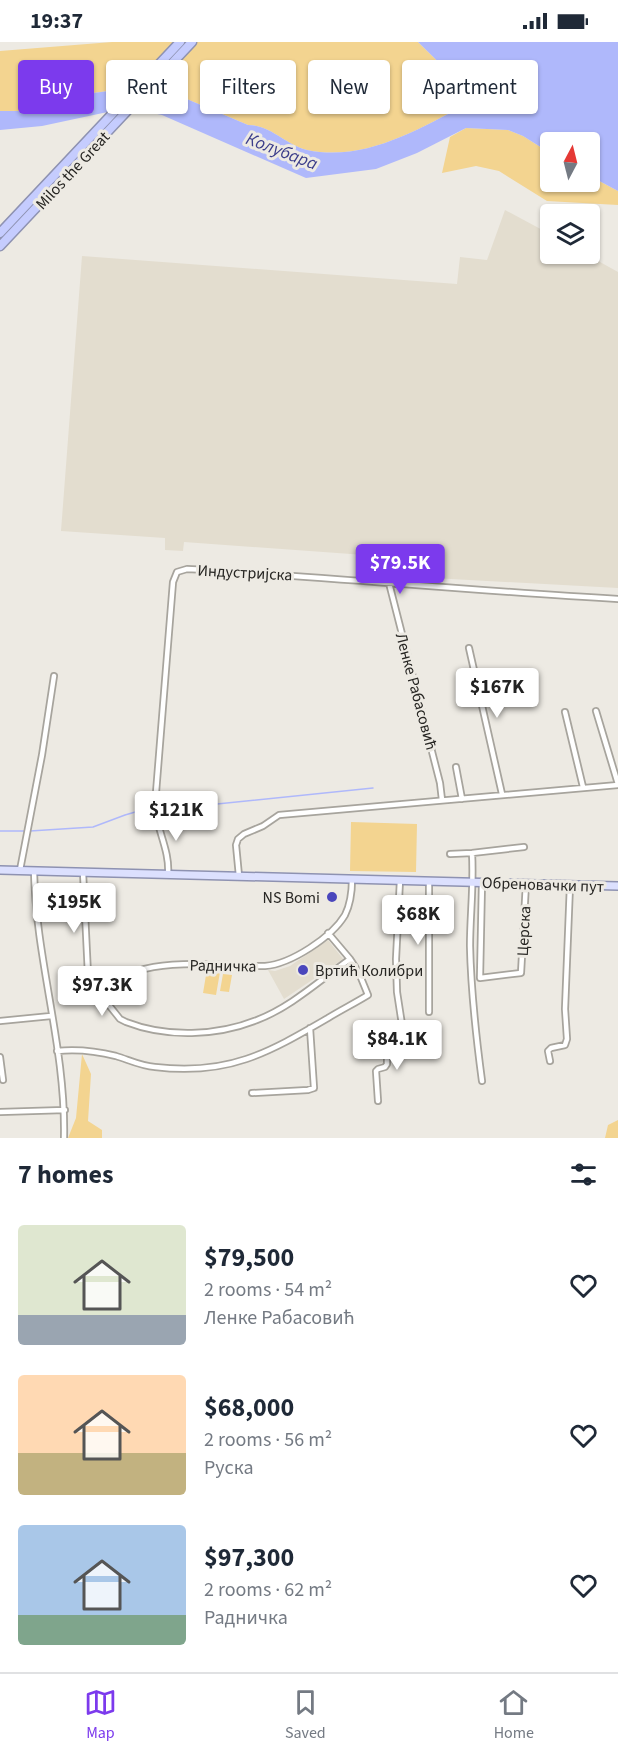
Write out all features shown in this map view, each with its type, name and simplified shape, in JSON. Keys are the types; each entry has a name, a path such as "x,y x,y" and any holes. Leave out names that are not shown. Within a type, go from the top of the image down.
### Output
{"highway":[{"name":"Milos the Great","path":"1,240 180,42"},
{"name":"Milos the Great","path":"1,240 192,42"}],"main road":[{"name":"Обреновачки пут","path":"0,870 618,886"}],"street":[{"name":"Индустријска","path":"168,874 168,855 155,805 173,582 177,572 187,569 618,599"},
{"name":"Ленке Рабасовић","path":"388,583 440,783 442,800"},
{"path":"469,648 502,794"},
{"path":"20,870 54,676"},
{"path":"239,876 236,845 238,839 279,815 618,784 596,711"},
{"path":"565,712 584,787"},
{"path":"456,767 462,799"},
{"path":"450,854 524,847"},
{"path":"472,853 478,882 470,943 471,978 483,1081"},
{"path":"34,871 36,913 65,1110 64,1138"},
{"path":"83,872 89,995"},
{"name":"Радничка","path":"350,959 279,1008 258,1020 234,1027 200,1033 170,1032 126,1022 109,1008 108,1001 114,987 139,971 186,964 265,966 296,955 328,933 340,921 351,896 352,879"},
{"path":"378,1101 376,1071 387,1064 387,1033 403,1031 396,959 400,880"},
{"path":"429,881 429,1012"},
{"name":"Церска","path":"478,882 480,978 521,973 526,883"},
{"path":"550,1061 548,1051 551,1048 565,1045 567,1039 565,1001 570,885"},
{"path":"57,1051 74,1049 93,1051 156,1068 206,1068 242,1062 271,1050 368,995 350,959 328,933"},
{"path":"0,1021 51,1016"},
{"path":"252,1093 314,1088 310,1028"},
{"path":"0,1057 3,1080"},
{"path":"0,1112 65,1110"}],"shaded area":[{"path":"112,42 418,42 436,60 402,60 402,114 447,114 409,133 369,148 328,153 307,150 264,128 248,125 222,114 296,114 296,60 200,60 200,105 188,100 188,60 106,60 106,91 94,93 94,60 18,60 18,111 0,111 0,51"},
{"path":"466,128 508,130 523,136 540,147 540,192 600,192 600,181 618,191 618,205 547,201 499,171 476,166 442,173 450,137"},
{"path":"505,210 540,229 540,264 600,264 600,262 618,272 618,588 433,578 434,560 184,542 183,551 165,550 165,538 61,531 82,256 457,284 460,257 487,260"},
{"path":"351,822 417,824 416,872 350,871"},
{"name":"Вртић Колибри","path":"328,940 343,959 284,999 268,970 275,971 290,966"},
{"path":"207,969 220,972 216,995 203,993"},
{"path":"223,974 232,975 229,992 220,991"},
{"path":"82,1054 91,1074 88,1121 102,1130 102,1138 68,1138 76,1118"},
{"path":"618,1120 618,1138 605,1138 608,1125"}],"water":[{"name":"Колубара","path":"418,42 618,42 618,191 600,181 600,132 540,132 540,147 508,130 466,128 417,153 376,169 306,178 157,114 188,114 188,100 200,105 200,114 222,114 248,125 264,128 307,150 328,153 369,148 409,133 447,114 538,114 538,60 436,60"},
{"path":"106,91 106,112 42,126 0,130 0,111 18,111 18,114 94,114 94,93"}],"waterway":[{"path":"30,831 93,827 149,808 178,808 373,788"},
{"path":"0,831 25,831"}],"place":[{"name":"NS Bomi","path":"332,897"},
{"name":"Вртић Колибри","path":"303,970"}]}
